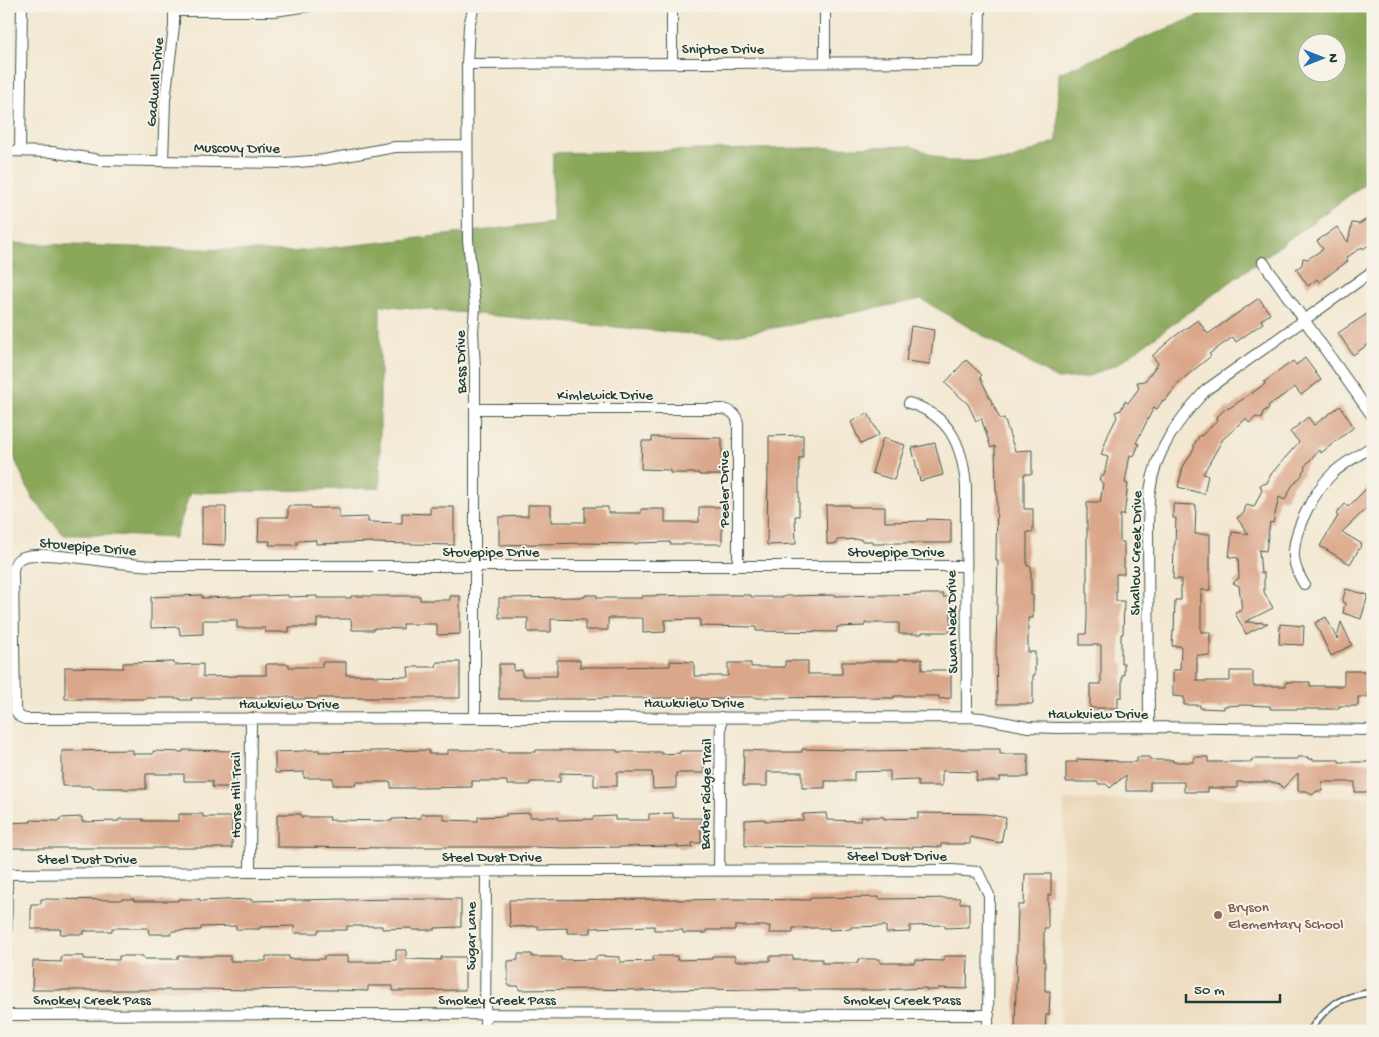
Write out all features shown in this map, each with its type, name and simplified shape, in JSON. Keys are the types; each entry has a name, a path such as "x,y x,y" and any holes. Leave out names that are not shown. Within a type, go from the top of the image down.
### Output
{"street":[{"path":"20,151 22,6"},
{"path":"174,9 274,11 310,6"},
{"name":"Bass Drive","path":"474,6 468,26 467,64 468,240 475,308 475,718"},
{"path":"672,6 672,63"},
{"path":"825,6 825,63"},
{"name":"Sniptoe Drive","path":"467,64 979,62 980,6"},
{"name":"Gadwall Drive","path":"163,161 165,100 174,26 174,9"},
{"name":"Muscovy Drive","path":"6,151 52,152 99,160 295,162 324,160 395,147 468,146"},
{"path":"1263,262 1373,417"},
{"name":"Shallow Creek Drive","path":"1148,727 1148,523 1150,490 1157,462 1169,435 1186,411 1206,390 1373,271"},
{"name":"Swan Neck Drive","path":"908,403 930,412 944,424 959,446 963,460 966,485 967,716"},
{"name":"Kimlewick Drive","path":"475,408 724,409 734,413"},
{"name":"Peeler Drive","path":"734,413 738,423 738,566"},
{"path":"1304,584 1297,571 1294,559 1298,533 1308,509 1322,486 1335,472 1373,446"},
{"name":"Stovepipe Drive","path":"10,644 14,564 18,559 29,555 61,556 139,566 966,566"},
{"name":"Hawkview Drive","path":"10,644 14,705 17,714 25,719 967,716 1028,727 1057,728 1148,727 1373,730"},
{"name":"Barber Ridge Trail","path":"720,870 721,717"},
{"name":"Horse Hill Trail","path":"250,872 251,718"},
{"name":"Steel Dust Drive","path":"7,874 720,870 952,870 978,872 989,895 988,1015"},
{"name":"Sugar Lane","path":"485,1031 486,872"},
{"path":"6,953 7,874"},
{"name":"Smokey Creek Pass","path":"6,1015 988,1015"},
{"path":"988,1015 988,1031"}],"lane":[{"path":"1310,1031 1318,1018 1328,1008 1350,996 1373,992"}],"shaded area":[{"name":"Bryson Elementary School","path":"1373,797 1373,1031 1061,1031 1064,800"}],"green space":[{"path":"1222,6 1373,6 1373,178 1118,364 1086,377 1057,379 921,299 723,337 380,305 380,488 190,493 175,538 64,535 32,498 9,446 6,446 6,243 292,252 552,222 553,153 911,146 948,161 1008,161 1057,141 1059,73"}],"building":[{"path":"1373,215 1373,242 1346,258 1348,261 1319,282 1317,279 1308,286 1296,269 1302,265 1303,258 1308,259 1323,249 1317,241 1337,227 1348,242 1352,223 1359,224"},
{"path":"1259,298 1270,314 1261,320 1263,323 1236,342 1233,337 1209,354 1211,356 1179,382 1157,409 1154,407 1136,443 1139,444 1134,456 1130,455 1125,483 1128,484 1124,515 1120,515 1120,542 1124,542 1124,574 1116,574 1116,601 1124,601 1123,634 1121,634 1121,663 1124,663 1122,697 1118,697 1118,708 1090,708 1090,684 1101,684 1101,645 1080,645 1080,634 1086,634 1087,620 1087,502 1100,502 1103,484 1099,479 1104,475 1108,457 1101,455 1117,417 1115,412 1121,410 1125,401 1128,403 1139,388 1137,382 1145,381 1158,363 1152,356 1175,336 1198,320 1208,334"},
{"path":"1373,310 1373,341 1353,355 1338,333"},
{"path":"911,326 934,330 930,364 906,361"},
{"path":"1305,358 1321,380 1301,395 1295,387 1268,406 1269,408 1263,412 1262,419 1256,417 1249,423 1246,419 1223,439 1203,474 1208,475 1204,494 1178,487 1183,467 1195,447 1193,446 1200,435 1217,421 1215,419 1227,407 1228,409 1265,384 1264,382 1293,361 1296,365"},
{"path":"966,360 982,375 980,377 1000,419 1004,418 1015,451 1032,450 1032,474 1024,474 1024,509 1033,509 1033,532 1027,532 1027,566 1031,566 1031,595 1033,595 1033,618 1028,618 1028,652 1035,652 1033,704 997,704 998,561 996,561 997,492 995,446 991,448 981,418 976,421 968,404 945,383"},
{"path":"1340,406 1354,427 1321,453 1319,450 1304,467 1303,474 1292,486 1285,500 1279,497 1273,523 1270,522 1266,551 1259,550 1261,573 1264,573 1264,592 1273,608 1245,622 1268,623 1246,634 1235,613 1242,610 1239,586 1233,583 1239,578 1238,558 1229,557 1232,532 1248,534 1237,518 1244,513 1246,505 1254,507 1262,490 1260,485 1267,483 1271,474 1299,442 1290,432 1308,417 1314,425"},
{"path":"868,413 879,435 861,444 851,422"},
{"path":"803,435 803,458 799,458 799,516 795,516 796,544 767,545 769,436"},
{"path":"652,437 722,438 722,475 670,473 670,470 641,469 642,441 652,441"},
{"path":"883,438 905,445 894,480 872,473"},
{"path":"935,443 943,475 920,481 912,448"},
{"path":"1373,482 1373,502 1342,532 1362,544 1350,564 1320,546 1338,516 1336,514 1345,504 1348,507"},
{"path":"1173,504 1196,505 1195,534 1210,534 1210,590 1201,590 1201,632 1210,632 1210,656 1197,655 1197,681 1230,681 1230,671 1253,671 1253,686 1286,686 1286,682 1310,682 1310,686 1344,686 1344,671 1368,671 1368,697 1358,697 1358,706 1339,706 1339,709 1270,709 1270,706 1243,705 1224,706 1224,709 1200,708 1200,705 1184,705 1184,697 1173,696 1173,670 1180,670 1181,646 1172,646 1175,600 1181,600 1181,579 1173,579 1176,518 1173,518"},
{"path":"528,505 551,505 551,522 585,522 585,507 608,507 608,513 641,513 641,509 665,509 665,522 699,522 699,507 722,507 722,544 670,544 670,542 499,545 499,517 528,516"},
{"path":"826,505 885,507 885,522 927,521 927,519 951,520 951,543 872,544 872,541 861,541 861,539 837,540 837,544 827,544"},
{"path":"288,506 339,508 339,518 368,517 368,522 402,523 402,513 430,514 430,507 454,507 454,545 373,542 316,544 316,540 297,541 297,545 269,545 270,541 258,541 259,517 288,517"},
{"path":"202,507 226,507 225,545 202,544"},
{"path":"1346,589 1368,595 1361,619 1343,613 1345,603 1342,602"},
{"path":"943,594 943,597 951,597 951,632 899,634 899,623 865,623 865,626 837,627 837,632 756,631 756,627 700,626 700,619 665,620 665,632 643,633 643,618 608,618 608,630 585,630 585,620 551,619 551,632 528,632 528,618 499,618 499,598 585,597 585,595 597,595 597,598 642,598 642,596 700,595 785,597"},
{"path":"202,595 202,598 288,595 288,597 317,596 317,598 420,596 420,600 450,600 450,596 460,596 460,634 437,635 437,624 403,624 403,629 374,628 374,630 352,630 351,619 317,619 317,627 289,627 289,632 265,632 265,628 237,628 237,620 203,620 203,634 180,635 179,627 151,628 151,597"},
{"path":"1326,617 1337,639 1341,622 1352,645 1331,656 1315,623"},
{"path":"1280,624 1304,626 1303,645 1279,644"},
{"path":"899,659 922,659 922,670 951,670 951,698 939,699 939,696 894,696 894,698 499,699 499,664 514,664 514,671 522,670 522,676 557,676 557,660 580,660 580,667 670,666 670,661 694,662 694,676 728,676 728,663 751,663 751,667 785,667 785,661 808,661 808,674 842,674 842,662 899,661"},
{"path":"174,662 174,665 203,664 203,677 266,675 266,664 289,664 289,667 322,667 322,662 346,662 346,675 409,677 408,667 436,667 437,662 460,662 460,698 294,699 294,697 260,697 191,698 192,700 180,700 179,698 65,699 65,667 123,668 123,663"},
{"path":"802,749 855,751 1000,749 1000,754 1028,754 1028,777 1000,777 1000,781 976,781 977,772 942,771 942,786 918,786 918,780 890,781 890,771 854,772 854,781 825,781 825,788 802,788 802,772 767,772 767,786 743,786 744,750 802,752"},
{"path":"133,750 133,754 153,754 153,751 183,752 183,750 235,751 236,787 212,787 212,781 184,781 184,774 146,774 146,789 62,786 62,751"},
{"path":"319,750 319,752 429,750 429,754 448,754 448,750 536,752 536,750 617,750 617,752 661,752 661,754 680,753 680,751 704,751 704,773 676,773 676,788 653,789 652,772 617,772 617,786 594,786 594,774 560,773 560,782 530,782 530,785 507,785 507,781 472,781 472,787 420,788 391,788 391,782 356,782 356,785 333,785 333,778 304,778 304,772 275,773 275,752"},
{"path":"1137,757 1150,757 1150,760 1173,760 1173,762 1194,762 1194,757 1208,757 1208,762 1252,762 1252,759 1298,759 1298,757 1308,757 1308,759 1312,760 1373,762 1373,792 1355,792 1355,782 1322,782 1322,791 1317,791 1312,795 1307,791 1298,791 1298,773 1283,788 1278,783 1237,782 1237,788 1208,788 1208,792 1184,792 1184,782 1150,782 1150,791 1126,791 1126,775 1110,788 1106,784 1098,784 1098,782 1066,782 1066,762 1077,762 1077,759 1137,762"},
{"path":"530,813 530,817 558,817 558,820 615,816 615,820 649,820 649,814 673,813 673,818 701,818 701,843 692,843 692,847 678,848 678,846 565,848 277,847 277,814 301,814 301,817 330,817 329,820 392,821 392,819 421,818 421,814 444,814 444,820 478,821 478,817"},
{"path":"826,813 827,820 861,821 861,817 884,817 884,819 918,818 918,813 987,814 1006,818 1001,843 970,837 970,844 941,844 941,847 745,846 745,820 803,820 803,814"},
{"path":"179,814 203,814 203,817 232,817 232,848 6,848 6,823 31,822 31,820 60,821 60,818 82,817 82,822 119,821 119,819 179,821"},
{"path":"1025,874 1051,874 1051,895 1048,895 1048,928 1044,928 1045,991 1050,991 1049,1015 1046,1015 1045,1031 1015,1031 1018,905 1024,905"},
{"path":"879,897 879,899 960,898 960,903 969,903 969,927 945,928 945,925 910,926 910,932 886,933 886,926 829,930 829,928 793,928 793,933 769,933 770,926 735,926 735,930 706,930 706,933 683,933 683,930 654,930 654,926 591,928 591,933 567,933 567,928 538,929 538,926 510,927 509,900 810,900 810,898"},
{"path":"41,899 178,901 178,899 200,899 200,901 251,899 251,901 461,899 461,927 412,930 412,928 382,929 382,926 347,926 347,930 318,930 318,933 294,933 294,926 236,929 236,926 201,927 201,930 172,931 172,934 149,934 148,928 112,928 112,931 84,931 84,934 60,934 61,929 31,929 31,904 41,904"},
{"path":"396,950 406,950 406,959 441,960 441,957 465,957 465,990 393,991 393,986 368,986 368,991 295,989 32,990 33,961 61,962 61,956 84,956 84,959 119,960 119,956 143,956 143,959 178,959 178,956 230,956 230,961 266,961 266,956 289,956 289,959 324,959 324,956 348,956 348,962 382,962 396,960"},
{"path":"518,954 532,954 532,957 561,957 561,960 596,959 596,956 620,957 620,962 653,961 653,956 677,956 677,960 712,959 712,956 735,956 735,961 770,961 770,956 793,956 793,959 822,959 822,963 858,963 858,959 880,959 880,963 915,963 915,960 944,961 944,956 968,956 967,989 519,990 519,986 508,986 508,961 518,960"}],"place":[{"name":"Bryson Elementary School","path":"1218,915"}]}
